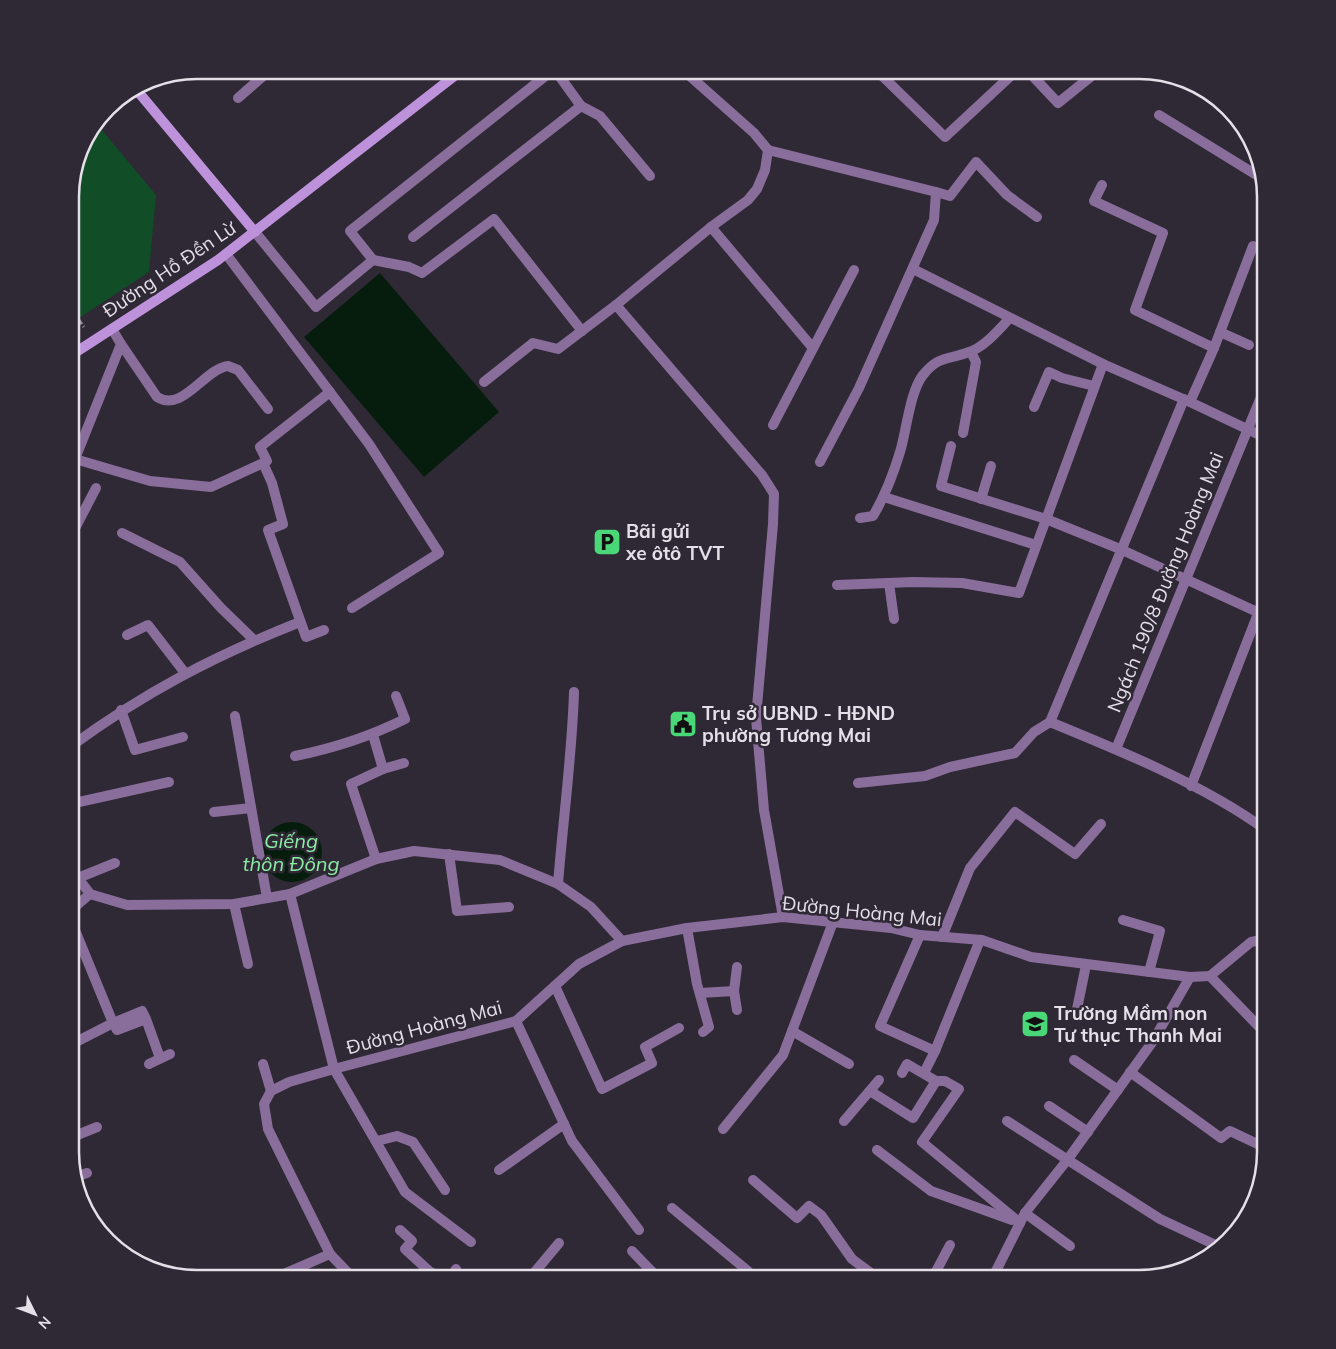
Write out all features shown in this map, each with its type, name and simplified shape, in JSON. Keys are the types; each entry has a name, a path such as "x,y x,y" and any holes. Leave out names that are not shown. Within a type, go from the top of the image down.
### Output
{"street":[{"path":"238,98 260,79"},
{"path":"373,260 316,307 255,232 448,79"},
{"path":"543,79 350,231 373,260 409,267 422,273 494,219 582,331"},
{"path":"561,79 581,106 600,116 650,176"},
{"path":"693,79 754,133 768,150 950,196 976,162 1006,196 1037,217"},
{"path":"885,79 945,137 1008,79"},
{"path":"1035,79 1058,103 1089,79"},
{"name":"Đường Hồ Đền Lừ","path":"79,350 226,254 255,232 140,94"},
{"path":"413,237 581,106"},
{"path":"1159,115 1255,174"},
{"path":"484,382 533,343 558,349 616,306 711,227 748,200 757,189 765,170 768,150"},
{"path":"1102,185 1094,201 1163,233 1135,310 1214,348"},
{"path":"820,462 859,388 934,220 936,192"},
{"path":"711,227 812,347"},
{"path":"858,783 925,776 950,767 1015,753 1034,732 1050,722 1120,549 1187,400 1214,348 1253,246"},
{"path":"226,254 370,444 439,553 352,608"},
{"path":"912,269 1103,364 1187,400 1257,434"},
{"path":"774,425 812,347 854,270"},
{"path":"616,306 762,475 774,494 756,718 764,810 783,917"},
{"path":"860,518 873,516 884,497 900,451 907,416 922,376 943,358 971,352 990,339 1010,318"},
{"path":"112,329 157,397 163,401 175,400 217,371 228,366 238,370 268,409"},
{"path":"1220,332 1249,345"},
{"path":"79,445 121,344"},
{"path":"963,433 976,362 971,352"},
{"path":"837,585 962,583 1019,593 1103,364"},
{"path":"1034,407 1049,372 1062,378 1094,386"},
{"path":"79,461 150,481 211,487 267,461 260,447 330,392"},
{"name":"Ngách 190/8 Đường Hoàng Mai","path":"1116,749 1257,406"},
{"path":"951,446 942,486 1046,519 1120,549 1257,612"},
{"path":"263,463 272,483 283,524 268,530 300,622 306,637 324,630"},
{"path":"981,499 991,466"},
{"path":"79,521 96,488"},
{"path":"884,497 1036,545"},
{"path":"122,532 180,562 221,608 254,640"},
{"path":"889,583 894,619"},
{"path":"79,740 121,710 185,672 254,640 300,622"},
{"path":"127,635 148,625 185,672"},
{"path":"1191,786 1257,626"},
{"path":"558,884 564,811 572,751 574,692"},
{"path":"295,756 336,748 373,735 405,719 396,696"},
{"path":"121,710 135,750 183,737"},
{"path":"236,716 267,898"},
{"path":"1050,722 1116,749 1191,786 1257,824"},
{"path":"373,735 383,769"},
{"path":"376,859 352,784 383,769 404,763"},
{"path":"79,802 169,782"},
{"path":"214,812 251,808"},
{"path":"942,937 970,868 1015,812 1075,854 1101,824"},
{"path":"79,879 90,894 127,906 234,904 290,894 376,859 414,851 449,854 500,860 558,884 591,907 622,940"},
{"path":"449,854 457,911 508,907"},
{"path":"79,878 115,863"},
{"path":"79,903 90,894"},
{"path":"290,894 334,1069 405,1192 471,1242"},
{"path":"234,904 248,964"},
{"name":"Đường Hoàng Mai","path":"271,1092 290,1082 334,1069 516,1021 579,964 622,940 687,928 783,917 890,928 920,935 980,940 1031,957 1086,965 1190,976 1210,976"},
{"path":"1123,920 1160,931 1149,972"},
{"path":"723,1129 783,1054 833,922"},
{"path":"687,928 709,1027 703,1032"},
{"path":"920,935 880,1026 935,1051"},
{"path":"79,939 117,1030 146,1019 160,1058"},
{"path":"924,1073 935,1051 980,940"},
{"path":"1257,941 1251,942 1210,976 1257,1025"},
{"path":"1077,1009 1086,965"},
{"path":"737,967 734,991 737,1010"},
{"path":"996,1270 1022,1218 1088,1132 1153,1041 1190,976"},
{"path":"555,986 602,1089 652,1063 645,1047 679,1028"},
{"path":"700,993 734,991"},
{"path":"516,1021 572,1141 639,1230"},
{"path":"79,1040 114,1023"},
{"path":"792,1031 849,1064"},
{"path":"149,1064 170,1054"},
{"path":"1074,1060 1118,1090"},
{"path":"263,1064 271,1092 264,1104 268,1129 330,1254 345,1270"},
{"path":"902,1073 907,1064 936,1081 944,1081 959,1089 922,1142 1022,1218 1070,1246"},
{"path":"1130,1072 1221,1138 1230,1131 1257,1144"},
{"path":"844,1121 879,1080"},
{"path":"870,1091 913,1118 936,1081"},
{"path":"1049,1106 1088,1132"},
{"path":"1007,1121 1160,1219 1213,1244"},
{"path":"499,1170 564,1124"},
{"path":"79,1134 97,1127"},
{"path":"377,1141 397,1136 414,1142 445,1190"},
{"path":"877,1150 932,1191 1022,1218"},
{"path":"81,1175 87,1173"},
{"path":"753,1180 797,1218 809,1206 821,1215 852,1259 867,1270"},
{"path":"672,1208 747,1270"},
{"path":"400,1230 412,1241 405,1249 428,1270"},
{"path":"536,1270 559,1243"},
{"path":"937,1270 950,1245"},
{"path":"632,1251 650,1270"},
{"path":"293,1270 330,1254"}],"path":[{"path":"79,321 84,328"}],"green space":[{"path":"101,129 156,195 149,272 79,318 79,189 83,166 88,152"},
{"path":"1257,416 1257,427 1253,425"}],"water":[{"path":"380,273 499,412 424,477 304,337"},
{"name":"Giếng thôn Đông","path":"286,822 298,822 309,827 317,835 322,846 320,864 309,877 298,882 286,882 275,877 267,869 262,858 262,846 267,835 275,827"}],"place":[{"name":"Bãi gửi xe ôtô TVT","path":"607,542"},
{"name":"Trụ sở UBND - HĐND phường Tương Mai","path":"683,724"},
{"name":"Trường Mầm non Tư thục Thanh Mai","path":"1035,1024"}]}
